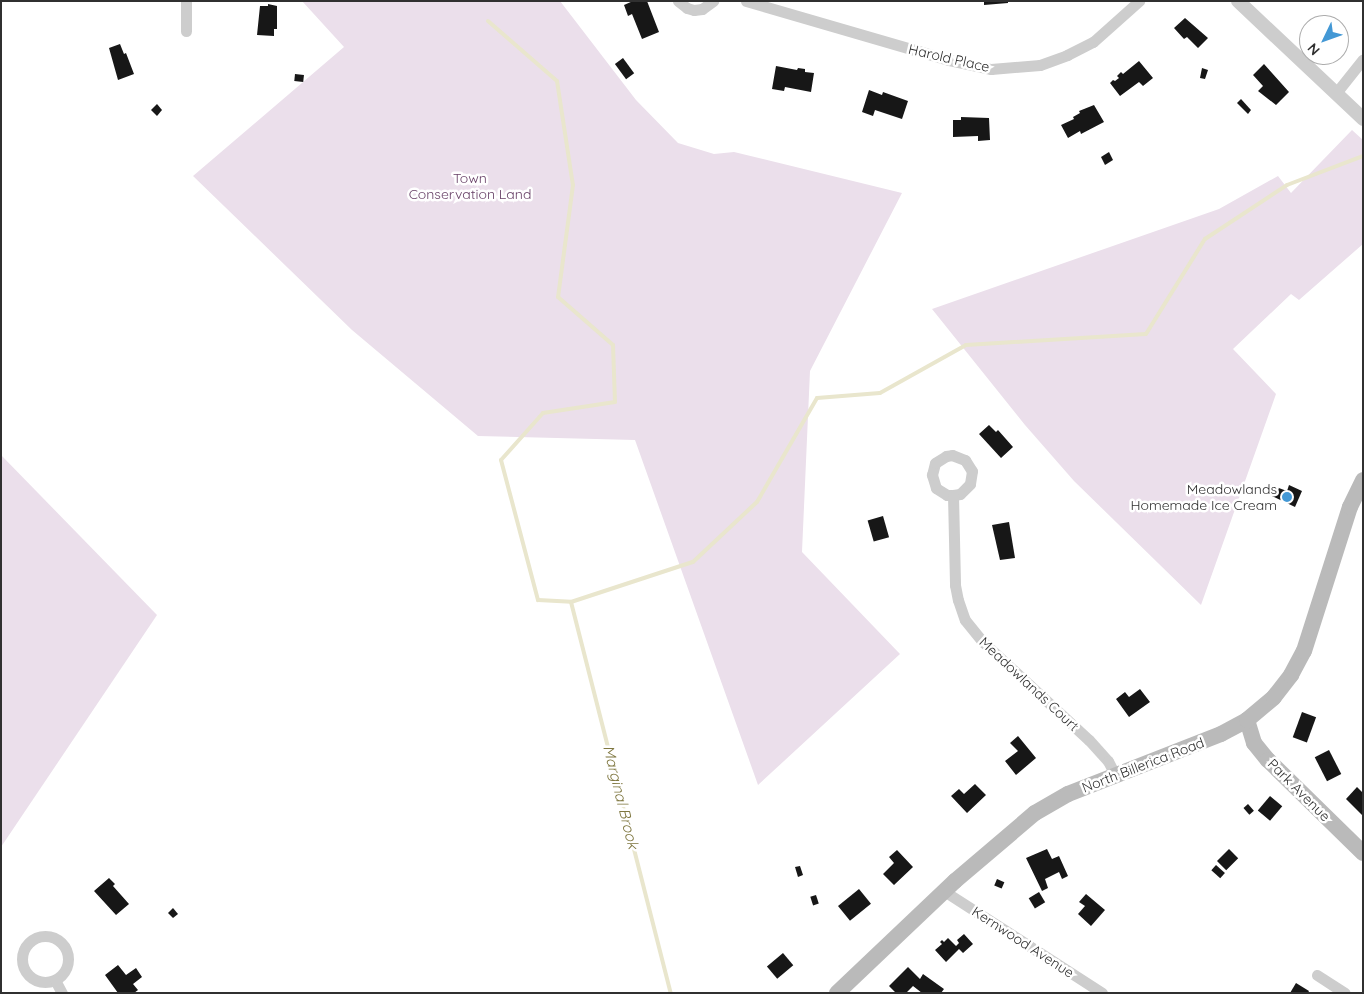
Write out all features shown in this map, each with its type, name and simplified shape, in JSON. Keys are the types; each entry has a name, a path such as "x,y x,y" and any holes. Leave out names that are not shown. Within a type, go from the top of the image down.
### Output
{"main road":[{"name":"North Billerica Road","path":"840,992 944,891 1035,813 1068,794 1222,734 1247,720 1274,697 1291,675 1304,651 1350,507 1363,480"},
{"name":"Park Avenue","path":"1247,720 1254,743 1268,760 1363,853"}],"street":[{"path":"186,1 186,31"},
{"path":"678,1 686,8 694,10 702,9 713,1"},
{"name":"Harold Place","path":"746,1 949,60 991,69 1040,65 1067,55 1092,42 1138,1"},
{"path":"1238,1 1363,119"},
{"path":"1336,94 1363,59"},
{"name":"Meadowlands Court","path":"954,495 955,584 958,600 966,620 983,642 1089,740 1108,761 1115,775"},
{"name":"Kernwood Avenue","path":"944,891 1102,993"},
{"path":"48,936 61,942 65,948 68,955 66,970 55,980 39,982 26,974 21,958 22,951 33,938 48,936"},
{"path":"1317,975 1345,993"},
{"path":"55,980 62,993"}],"green space":[{"name":"Town Conservation Land","path":"302,1 560,1 636,100 678,143 714,154 734,152 902,193 810,371 802,552 900,654 758,785 635,440 478,436 352,330 193,176 344,47"},
{"path":"1352,130 1363,140 1363,244 1299,300 1291,294 1233,349 1276,394 1201,605 1074,481 1025,425 932,309 1219,209 1278,176 1291,193"},
{"path":"1,455 157,615 1,847"}],"building":[{"path":"633,1 647,1 659,32 642,39 632,14 628,16 624,5"},
{"path":"984,1 1008,1 1008,3 984,5"},
{"path":"268,4 277,6 277,29 274,29 274,36 257,35 260,6 268,6"},
{"path":"1185,18 1208,38 1198,48 1187,37 1184,39 1174,28"},
{"path":"120,44 124,54 126,53 134,74 118,80 109,48"},
{"path":"623,58 634,73 626,79 615,64"},
{"path":"1139,61 1153,78 1143,86 1139,82 1120,96 1110,83 1119,78 1117,76 1121,72 1123,74"},
{"path":"1264,64 1289,92 1276,105 1258,91 1263,86 1253,75"},
{"path":"776,66 797,70 798,68 805,69 805,72 814,73 811,92 785,87 784,91 772,89"},
{"path":"1202,68 1208,70 1205,79 1200,78"},
{"path":"295,74 304,75 303,82 294,81"},
{"path":"869,90 882,95 883,92 908,101 902,119 875,110 873,116 862,112"},
{"path":"1241,99 1251,110 1248,114 1237,103"},
{"path":"157,104 162,110 157,116 151,110"},
{"path":"1094,105 1104,122 1081,134 1080,131 1068,138 1061,125 1074,119 1073,117 1080,113 1079,111"},
{"path":"961,117 989,118 990,140 978,141 978,136 953,137 953,120 961,120"},
{"path":"1109,152 1113,160 1105,165 1101,157"},
{"path":"989,425 996,432 998,430 1013,447 1001,458 979,434"},
{"name":"Meadowlands Homemade Ice Cream","path":"1289,485 1302,491 1295,507 1272,496 1276,487 1287,491"},
{"path":"883,516 889,537 874,542 868,520"},
{"path":"1009,522 1015,558 1000,560 992,525"},
{"path":"1140,689 1150,702 1129,717 1116,699 1125,692 1129,697"},
{"path":"1302,712 1316,717 1307,743 1293,737"},
{"path":"1018,736 1036,758 1016,775 1005,761 1018,751 1010,743"},
{"path":"1329,750 1341,774 1327,781 1315,757"},
{"path":"975,784 986,795 967,813 951,796 959,789 964,794"},
{"path":"1357,787 1363,793 1363,816 1346,799"},
{"path":"1270,796 1282,806 1270,821 1258,811"},
{"path":"1248,804 1254,811 1249,815 1243,808"},
{"path":"1047,849 1052,859 1059,856 1068,876 1062,879 1059,872 1045,879 1048,888 1042,891 1026,858"},
{"path":"1229,849 1238,858 1226,870 1217,861"},
{"path":"897,850 913,867 894,885 883,874 894,863 889,857"},
{"path":"1216,865 1225,873 1220,878 1211,870"},
{"path":"800,866 803,875 798,877 795,867"},
{"path":"109,878 115,884 113,886 129,904 116,915 94,891"},
{"path":"997,879 1004,882 1002,889 994,885"},
{"path":"859,889 871,904 850,921 838,906"},
{"path":"1039,892 1045,902 1035,908 1029,898"},
{"path":"1086,894 1105,910 1091,926 1078,914 1085,906 1079,902"},
{"path":"816,895 819,904 813,905 810,897"},
{"path":"173,908 178,914 173,918 168,913"},
{"path":"964,934 973,944 963,953 959,949 946,962 935,950 942,944 940,942 942,940 944,942 948,938 956,946 959,943 957,940"},
{"path":"783,953 793,965 777,979 767,966"},
{"path":"118,965 126,975 136,968 142,977 133,984 138,990 134,993 118,993 105,975"},
{"path":"908,967 920,979 923,974 944,989 941,993 922,993 913,986 906,993 896,993 889,986"},
{"path":"1296,983 1309,991 1308,993 1290,993"}],"waterway":[{"path":"488,21 557,81 573,185 558,297 613,345 615,402 543,413 501,460 538,600 571,602 693,562 757,502 817,398 880,393 966,345 1146,334 1205,239 1287,185 1363,156"},
{"name":"Marginal Brook","path":"571,602 671,993"}],"place":[{"name":"Meadowlands Homemade Ice Cream","path":"1287,497"}]}
